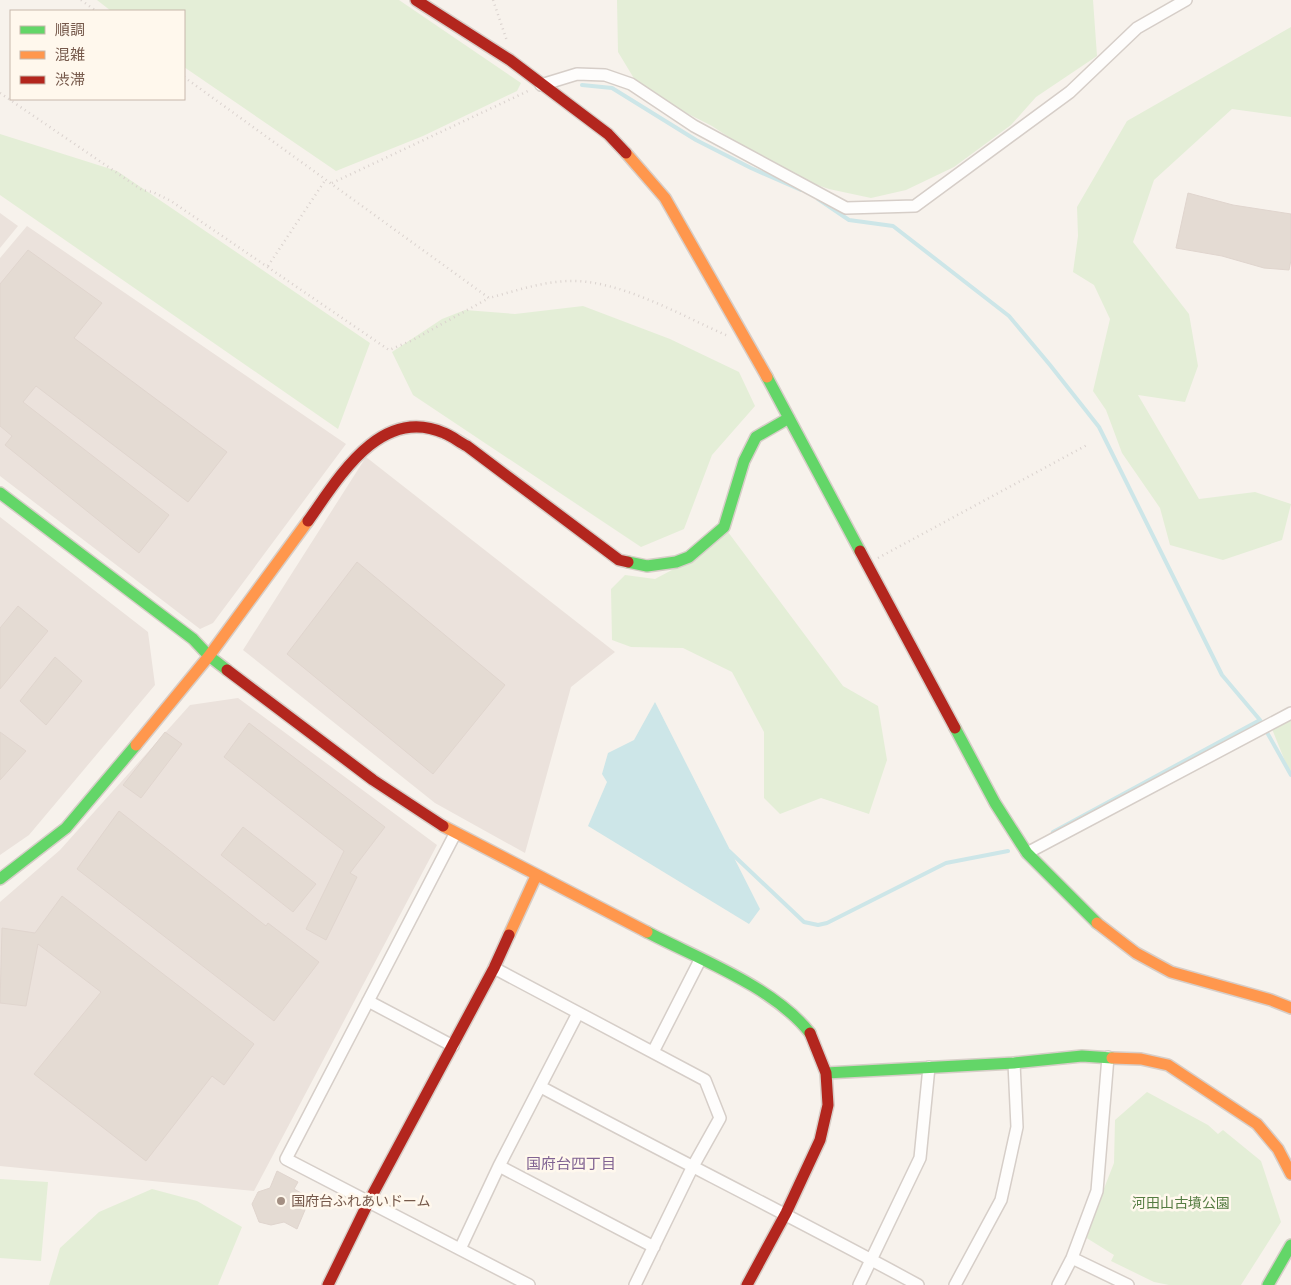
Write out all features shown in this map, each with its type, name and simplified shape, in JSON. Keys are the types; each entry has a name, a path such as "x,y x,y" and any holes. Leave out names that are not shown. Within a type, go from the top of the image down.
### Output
{"street":[{"path":"416,0 510,60 608,134 650,178 665,198 694,252 750,345 995,803 1027,853 1098,924 1136,953 1171,972 1270,1000 1291,1008"},
{"path":"541,85 577,74 606,75 631,84 694,126 846,208 915,206 1070,92 1137,28 1186,0"},
{"path":"0,879 66,828 209,656 353,459 370,444 395,430 419,428 442,432 458,441 619,560 647,566 676,562 689,557 724,527 744,461 756,437 789,418"},
{"path":"0,493 193,639 209,656 373,780 455,834 756,988 797,1016 814,1037 826,1073 828,1105 820,1140 786,1213 747,1285"},
{"path":"1027,853 1291,713"},
{"path":"455,834 286,1160 529,1285"},
{"path":"328,1285 368,1203 494,968 536,876"},
{"path":"653,1052 700,960"},
{"path":"494,968 706,1080 720,1118 692,1168 635,1285"},
{"path":"368,1001 453,1046"},
{"path":"460,1249 499,1166 578,1013"},
{"path":"826,1073 1014,1063 1082,1056 1141,1059 1168,1065 1257,1124 1278,1149 1291,1174"},
{"path":"1058,1285 1072,1258 1097,1191 1108,1057"},
{"path":"955,1285 1001,1200 1017,1127 1014,1063"},
{"path":"859,1285 920,1158 929,1067"},
{"path":"541,1087 692,1168 786,1213 918,1285"},
{"path":"499,1166 654,1247"},
{"path":"1268,1285 1291,1245"},
{"path":"1072,1258 1128,1285"}],"path":[{"path":"81,0 95,10"},
{"path":"494,0 507,40 510,60"},
{"path":"185,78 489,298"},
{"path":"332,183 541,85"},
{"path":"10,100 142,190 153,192 170,202 268,266 389,350 413,340 489,298 543,284 570,281 603,285 662,305 750,345"},
{"path":"268,266 326,179"},
{"path":"868,563 1087,445"}],"shaded area":[{"path":"0,213 18,226 0,248"},
{"path":"27,226 346,444 213,623 200,629 0,476 0,258"},
{"path":"366,457 615,652 571,687 525,853 435,803 243,650"},
{"path":"0,517 148,632 155,685 29,835 0,855"},
{"path":"238,698 437,845 254,1191 0,1166 0,902 60,850 190,705"}],"green space":[{"path":"97,0 399,0 521,83 517,91 423,136 336,171 185,68 185,10 110,10"},
{"path":"617,0 1093,0 1097,56 1036,97 1011,125 954,167 906,190 871,198 829,189 783,173 712,126 641,90 618,52"},
{"path":"1291,27 1291,117 1232,109 1154,180 1133,242 1189,314 1198,366 1185,402 1138,395 1199,499 1255,492 1291,504 1282,540 1223,560 1170,545 1160,508 1122,453 1106,410 1093,391 1110,319 1094,285 1073,272 1078,236 1077,207 1127,121"},
{"path":"0,134 117,171 370,343 338,429 0,195"},
{"path":"583,306 670,339 739,372 755,406 712,455 684,529 641,547 413,395 392,352 442,319 465,310 515,314"},
{"path":"728,532 843,686 878,706 887,760 869,814 821,798 780,814 764,798 764,732 732,672 683,648 631,647 612,640 611,589 625,575 655,579 700,555"},
{"path":"1291,708 1291,776 1270,724"},
{"name":"河田山古墳公園","path":"1147,1092 1208,1125 1218,1134 1223,1130 1261,1161 1281,1222 1241,1285 1169,1285 1154,1282 1111,1261 1114,1255 1085,1237 1114,1163 1115,1120"},
{"path":"0,1179 48,1182 41,1261 0,1258"},
{"path":"152,1189 197,1201 242,1227 218,1285 49,1285 60,1248 99,1212"}],"water":[{"path":"655,702 760,909 749,924 588,826 607,782 602,774 608,753 634,740"}],"building":[{"path":"1188,193 1233,205 1291,214 1291,260 1289,270 1264,268 1222,256 1176,248"},
{"path":"28,250 102,303 74,338 227,452 188,502 36,386 23,402 169,515 139,553 5,445 12,436 0,426 0,284"},
{"path":"357,562 505,685 433,774 287,654"},
{"path":"18,606 48,631 0,689 0,628"},
{"path":"55,657 82,681 46,725 20,701"},
{"path":"249,723 385,827 350,873 357,877 326,940 306,929 344,851 224,757"},
{"path":"0,732 26,751 0,780"},
{"path":"165,732 182,744 141,798 123,785"},
{"path":"119,811 266,926 268,923 319,962 274,1021 77,869"},
{"path":"243,827 316,884 293,912 221,855"},
{"path":"62,896 254,1044 224,1085 212,1076 146,1161 34,1074 101,992 38,944 26,1006 0,1003 2,928 35,933"},
{"name":"国府台ふれあいドーム","path":"277,1171 298,1182 294,1189 310,1198 297,1229 284,1222 271,1225 259,1222 252,1204 258,1192 270,1188"}],"waterway":[{"path":"582,85 612,88 696,140 751,168 801,190"},
{"path":"818,199 849,220 893,226 1009,316 1050,365 1099,427 1222,675 1260,720 1291,775"},
{"path":"1053,832 1260,720"},
{"path":"729,851 804,922 818,925 827,923 946,863 1008,851"}],"traffic: fast":[{"path":"767,377 860,551"},
{"path":"628,562 647,566 676,562 689,557 724,527 744,461 756,437 789,418"},
{"path":"0,493 193,639 209,656 227,670"},
{"path":"955,728 995,803 1027,853 1097,923"},
{"path":"0,879 66,828 136,745"},
{"path":"647,932 734,975 756,988 777,1002 810,1033"},
{"path":"826,1073 1014,1063 1082,1056 1112,1058"},
{"path":"1268,1285 1291,1245"}],"traffic: slow":[{"path":"626,153 665,198 767,377"},
{"path":"136,745 209,656 308,521"},
{"path":"443,826 647,932"},
{"path":"509,935 536,876"},
{"path":"1097,923 1136,953 1171,972 1271,1000 1291,1008"},
{"path":"1112,1058 1141,1059 1168,1065 1257,1124 1278,1149 1291,1174"}],"traffic: jam":[{"path":"416,0 510,60 608,134 626,153"},
{"path":"308,521 347,467 363,451 381,437 400,429 421,427 444,433 467,446 619,560 628,562"},
{"path":"860,551 955,728"},
{"path":"227,670 373,780 443,826"},
{"path":"328,1285 368,1203 494,968 509,935"},
{"path":"747,1285 786,1213 820,1140 828,1105 826,1073 810,1033"}],"place":[{"name":"国府台ふれあいドーム","path":"281,1201"}],"district":[{"name":"国府台四丁目","path":"571,1164"}]}
